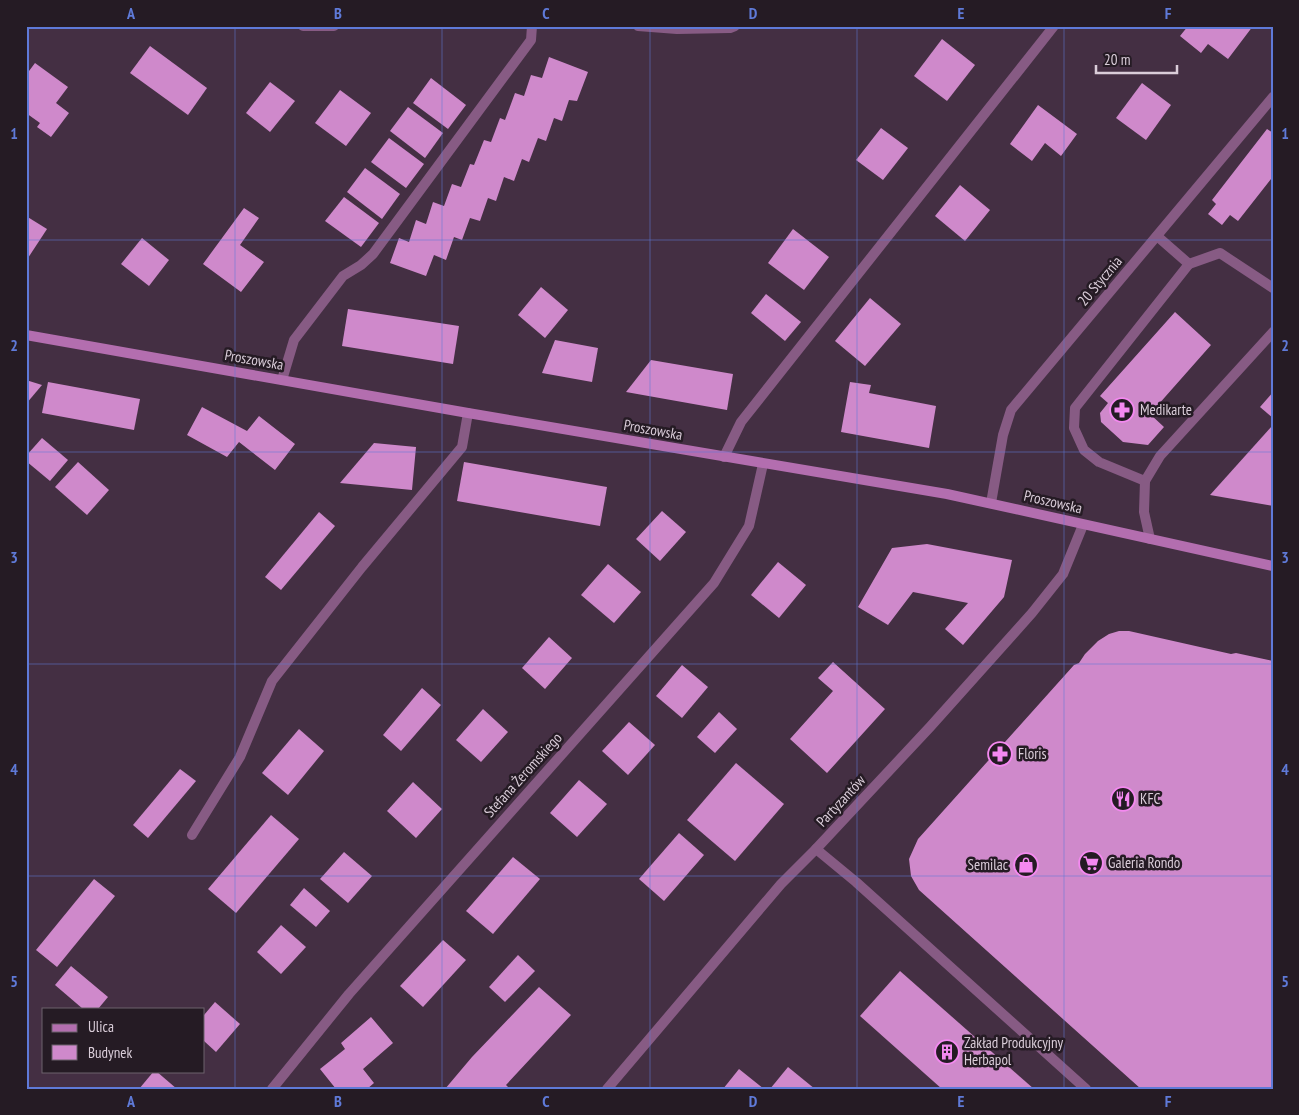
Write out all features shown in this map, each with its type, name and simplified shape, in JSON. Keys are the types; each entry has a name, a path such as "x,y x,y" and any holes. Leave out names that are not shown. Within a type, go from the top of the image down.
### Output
{"main road":[{"name":"Proszowska","path":"26,336 763,464 947,494 1273,566"}],"street":[{"path":"303,26 334,26"},
{"path":"282,380 294,340 343,276 361,265 373,254 531,40 532,26"},
{"path":"638,26 677,29 730,28 735,26"},
{"path":"724,457 741,422 1054,26"},
{"name":"20 Stycznia","path":"991,503 1003,435 1011,410 1273,97"},
{"path":"1157,236 1189,264"},
{"path":"1144,481 1099,462 1084,450 1074,428 1075,408 1189,264 1220,253 1273,288"},
{"path":"1150,539 1144,512 1144,481 1160,456 1273,332"},
{"path":"192,835 240,757 272,681 362,567 462,447 468,413"},
{"name":"Stefana Żeromskiego","path":"272,1089 349,994 714,583 749,526 763,464"},
{"name":"Partyzantów","path":"608,1089 781,884 930,727 1032,613 1063,574 1083,525"},
{"path":"816,849 856,882 1086,1089"}],"building":[{"path":"1188,26 1253,26 1228,59 1208,44 1201,53 1180,36"},
{"path":"942,39 975,65 947,101 914,76"},
{"path":"150,46 207,88 188,115 130,73"},
{"path":"549,57 588,72 577,101 569,100 562,121 554,118 546,141 538,138 529,162 522,159 514,181 504,177 496,201 488,198 480,221 470,218 462,240 454,237 446,260 434,255 426,276 390,263 399,238 409,242 416,220 426,224 433,202 444,206 452,184 461,187 470,164 474,165 484,140 491,142 500,118 505,120 515,93 524,96 531,75 542,78"},
{"path":"35,63 68,87 56,103 69,113 51,137 37,127 40,123 26,113 26,75"},
{"path":"431,78 466,105 448,129 413,103"},
{"path":"270,82 295,101 270,132 246,113"},
{"path":"1142,83 1171,105 1146,140 1116,118"},
{"path":"340,90 371,113 346,146 315,123"},
{"path":"1038,105 1077,134 1061,156 1045,143 1032,161 1010,144"},
{"path":"408,107 443,133 425,158 390,131"},
{"path":"881,128 908,148 883,180 856,160"},
{"path":"1267,129 1273,133 1273,180 1271,179 1238,221 1230,215 1222,225 1208,214 1216,204 1212,200"},
{"path":"389,138 424,164 406,188 371,162"},
{"path":"365,168 400,194 382,219 347,192"},
{"path":"960,185 990,210 965,241 935,216"},
{"path":"344,197 379,223 361,247 325,221"},
{"path":"244,208 259,218 240,245 264,262 241,292 203,264"},
{"path":"26,216 47,229 28,258 26,257"},
{"path":"793,229 829,257 804,290 768,263"},
{"path":"142,238 169,260 149,286 121,264"},
{"path":"541,287 568,310 545,338 518,315"},
{"path":"766,294 801,322 785,341 751,313"},
{"path":"870,298 901,324 865,366 835,341"},
{"path":"348,309 459,326 453,364 342,346"},
{"path":"1175,312 1211,345 1150,414 1164,427 1148,445 1123,442 1101,422 1100,413 1108,403 1100,396"},
{"path":"555,340 598,348 592,382 542,373"},
{"path":"651,360 733,374 727,410 626,392"},
{"path":"26,380 42,385 26,404"},
{"path":"48,382 140,399 134,430 42,413"},
{"path":"850,382 871,385 869,393 936,406 929,448 841,432"},
{"path":"1273,392 1273,418 1260,407"},
{"path":"202,407 247,431 259,416 295,444 275,470 239,442 227,457 187,435"},
{"path":"1273,425 1273,506 1210,495"},
{"path":"42,438 68,460 50,481 26,461 26,456"},
{"path":"374,443 416,447 412,490 340,483"},
{"path":"78,462 109,490 87,515 55,487"},
{"path":"464,462 607,487 600,526 457,501"},
{"path":"662,511 686,532 660,561 636,539"},
{"path":"319,512 335,526 281,590 265,577"},
{"path":"927,544 1012,560 1004,597 963,645 945,629 968,603 913,592 888,625 858,607 892,548"},
{"path":"778,562 806,585 779,618 751,595"},
{"path":"608,564 641,592 614,623 581,595"},
{"name":"Galeria Rondo","path":"1129,631 1231,654 1236,653 1273,661 1273,1089 1141,1089 919,890 911,876 909,859 918,839 1074,665 1079,663 1098,641 1109,634"},
{"path":"549,637 572,658 545,689 522,668"},
{"path":"833,662 885,709 827,773 790,739 833,691 818,678"},
{"path":"682,665 708,687 682,718 656,696"},
{"path":"422,688 441,705 401,751 383,735"},
{"path":"483,709 508,732 481,762 456,740"},
{"path":"719,712 737,729 715,753 697,737"},
{"path":"629,722 655,745 628,775 602,751"},
{"path":"299,729 324,751 288,795 262,773"},
{"path":"736,763 784,804 735,861 687,820"},
{"path":"180,769 196,781 148,838 133,825"},
{"path":"579,780 607,804 577,837 550,813"},
{"path":"413,782 442,809 416,838 387,811"},
{"path":"271,815 299,839 236,913 208,889"},
{"path":"679,833 704,855 664,901 639,879"},
{"path":"344,852 372,876 348,903 320,879"},
{"path":"513,857 540,879 493,934 466,911"},
{"path":"94,879 115,896 57,967 36,950"},
{"path":"304,888 330,911 316,927 290,905"},
{"path":"281,925 306,947 281,974 257,952"},
{"path":"443,940 466,960 423,1007 400,986"},
{"path":"518,955 535,971 505,1002 489,987"},
{"path":"71,966 108,997 99,1008 82,1008 55,985"},
{"name":"Zakład Produkcyjny Herbapol","path":"900,971 1034,1089 942,1089 860,1016"},
{"path":"539,987 571,1015 506,1085 510,1089 445,1089 472,1057"},
{"path":"215,1002 240,1024 216,1052 205,1042 205,1014"},
{"path":"371,1017 393,1043 363,1069 374,1083 367,1089 336,1089 320,1069 345,1049 341,1043"},
{"path":"788,1067 815,1089 770,1089"},
{"path":"739,1069 764,1089 723,1089"},
{"path":"153,1072 157,1072 177,1089 139,1089"}],"place":[{"name":"Medikarte","path":"1122,410"},
{"name":"Floris","path":"1000,754"},
{"name":"KFC","path":"1123,799"},
{"name":"Galeria Rondo","path":"1091,863"},
{"name":"Semilac","path":"1026,865"},
{"name":"Zakład Produkcyjny Herbapol","path":"947,1052"}]}
